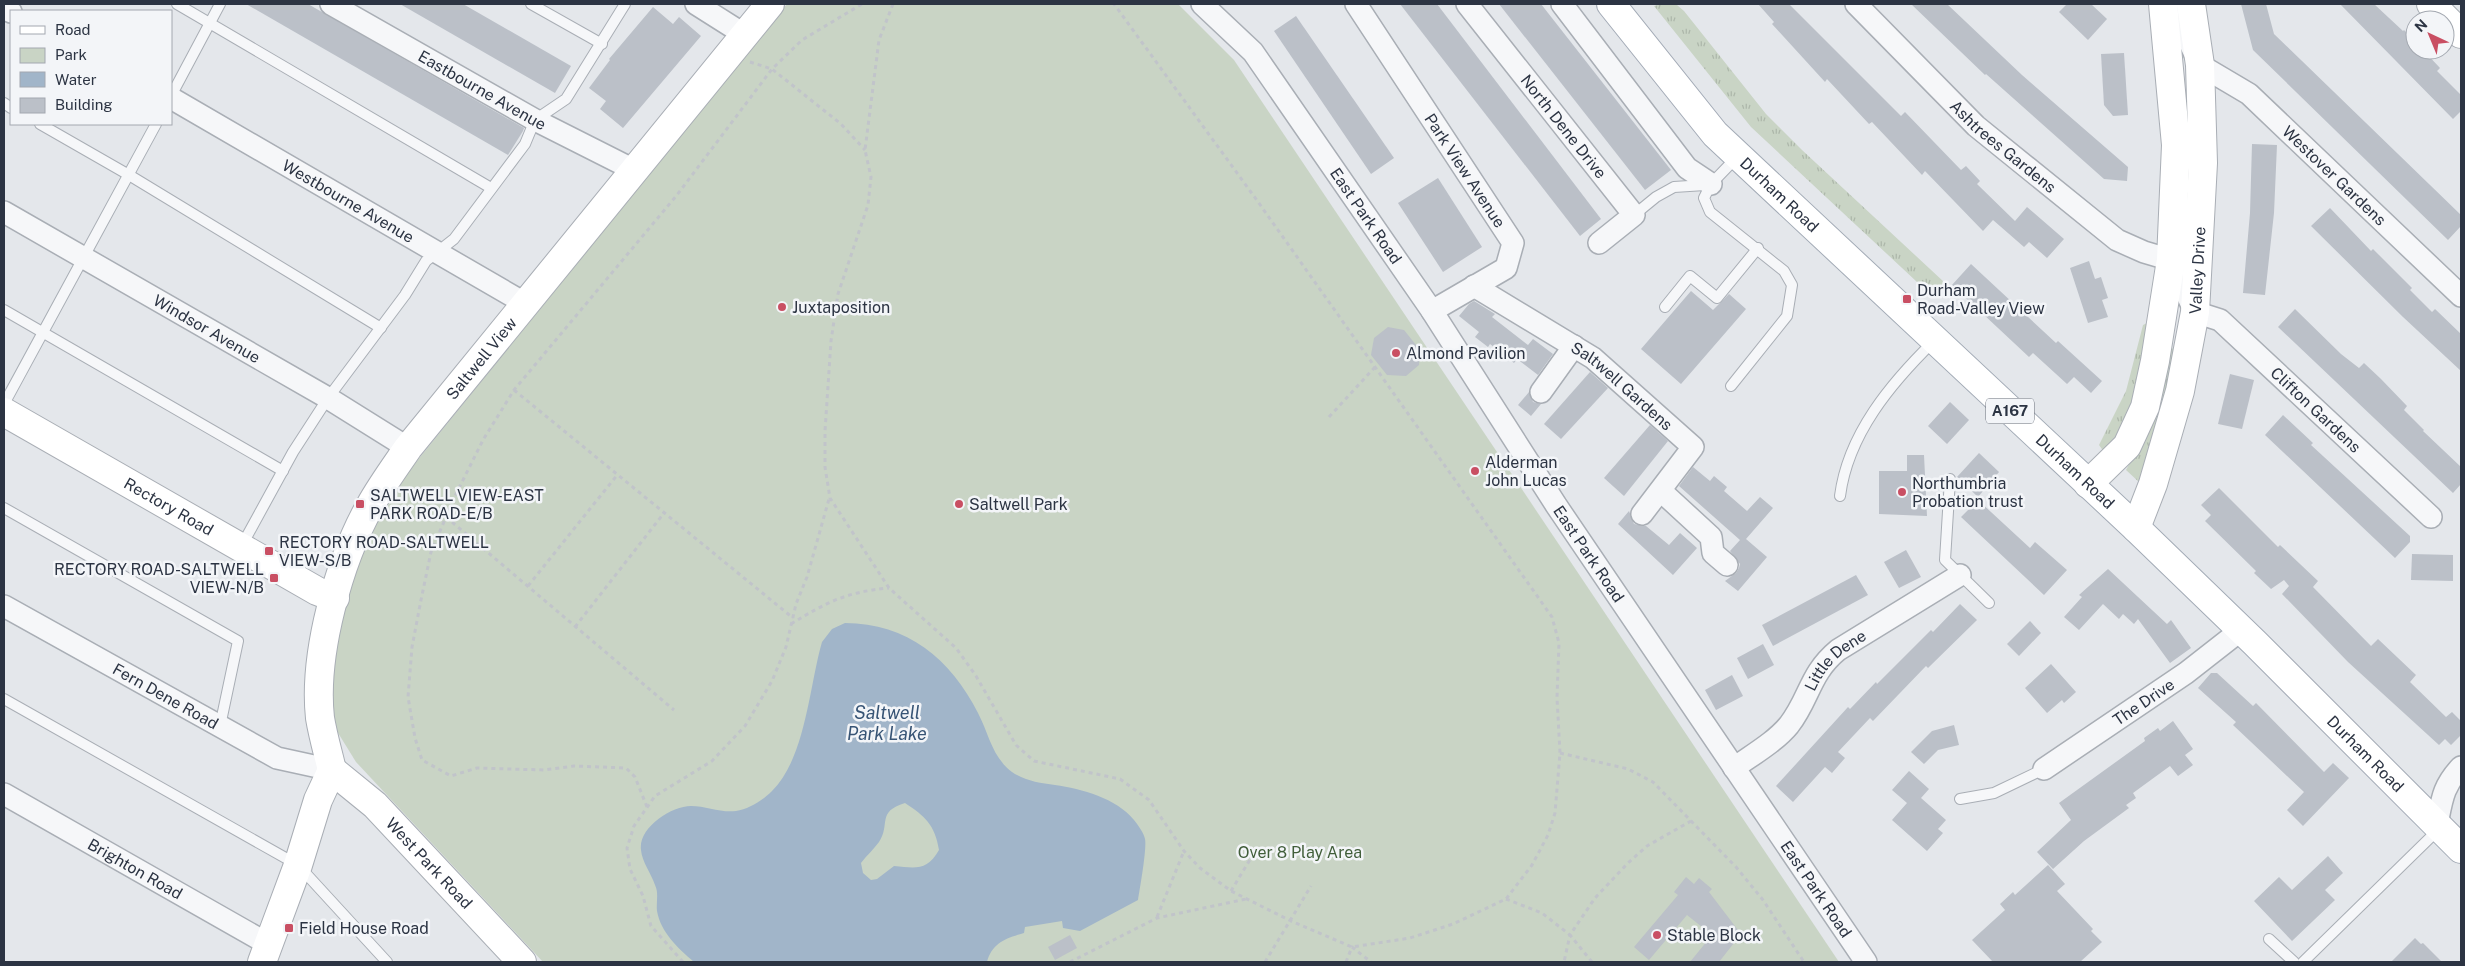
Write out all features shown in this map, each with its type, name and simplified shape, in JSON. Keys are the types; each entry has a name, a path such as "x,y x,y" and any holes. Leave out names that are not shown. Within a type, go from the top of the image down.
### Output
{"street":[{"name":"Eastbourne Avenue","path":"331,4 535,120 636,171"},
{"path":"696,4 737,45"},
{"name":"Saltwell View","path":"332,770 320,718 323,646 335,598 359,528 370,505 408,448 636,171 770,4"},
{"name":"East Park Road","path":"1202,4 1253,52 1432,311 1556,505 1866,962"},
{"name":"Park View Avenue","path":"1356,4 1512,243 1506,268 1432,311"},
{"name":"North Dene Drive","path":"1467,4 1634,215"},
{"path":"1562,4 1687,168 1711,184"},
{"name":"Durham Road","path":"1611,4 1715,134 2136,528 2461,849"},
{"name":"Ashtrees Gardens","path":"1856,4 1976,126 2117,240 2144,252 2171,260"},
{"name":"Valley Drive","path":"2088,484 2127,446 2145,407 2155,361 2171,260 2176,145 2163,4"},
{"path":"2172,4 2200,65"},
{"name":"Valley Drive","path":"2136,528 2153,484 2180,391 2195,312 2203,163 2200,65 2191,4"},
{"path":"2430,4 2461,34"},
{"name":"Westover Gardens","path":"2200,65 2249,94 2461,296"},
{"name":"Westbourne Avenue","path":"172,98 526,304"},
{"name":"Windsor Avenue","path":"4,212 84,256 328,398 408,448"},
{"path":"1598,243 1634,215"},
{"path":"2171,260 2195,312"},
{"name":"Saltwell Gardens","path":"1474,286 1593,358 1693,447 1642,514"},
{"name":"Clifton Gardens","path":"2195,312 2220,320 2431,517"},
{"path":"1541,392 1574,346"},
{"name":"Rectory Road","path":"4,412 240,548 317,591 335,598"},
{"path":"1661,491 1711,537 1713,552 1727,565"},
{"name":"Little Dene","path":"1734,768 1781,734 1790,724 1823,662 1838,650 1960,575"},
{"name":"Fern Dene Road","path":"4,606 277,758 332,770"},
{"name":"The Drive","path":"2044,769 2186,673 2241,630"},
{"path":"2439,826 2444,791 2449,779 2461,767"},
{"path":"265,957 298,865 318,800 332,770"},
{"name":"West Park Road","path":"332,770 376,805 522,962"},
{"name":"Brighton Road","path":"4,794 265,957"}],"lane":[{"path":"177,4 211,22 491,188"},
{"path":"172,95 220,4"},
{"path":"531,4 602,44"},
{"path":"240,548 283,471 328,398 381,328 426,261 454,239 524,144 535,120 566,99 602,44 625,4"},
{"path":"42,125 129,174 381,328"},
{"path":"4,404 155,125"},
{"path":"1731,386 1788,316 1792,285 1784,271 1758,248 1710,212 1704,198 1711,184 1738,156"},
{"path":"1634,215 1656,197 1674,187 1711,184"},
{"path":"1665,307 1690,276 1717,298 1758,248"},
{"path":"4,310 283,471"},
{"path":"1840,496 1847,467 1869,418 1878,403 1934,341"},
{"path":"1950,479 1944,560 1989,603"},
{"path":"4,508 238,641 220,726"},
{"path":"4,698 298,865 387,962"},
{"path":"1960,799 1994,793 2044,769"},
{"path":"2303,962 2439,826"},
{"path":"2269,938 2294,962"}],"path":[{"path":"647,807 635,777 626,768 574,766 544,770 477,768 451,776 422,760 415,738 408,697 412,647 431,552 483,440 514,390 678,195 772,69 802,40 862,4"},
{"path":"893,4 879,40 865,150 871,177 868,205 838,294 831,341 825,431 825,467 830,498 889,588 956,648 976,676 1016,745 1034,761 1120,779 1149,800 1184,851 1200,868 1231,891 1291,921 1352,947 1371,962"},
{"path":"1114,4 1552,617 1559,642 1557,698 1560,753 1555,813 1548,835 1532,865 1506,899 1453,924 1410,938 1352,947"},
{"path":"737,45 772,69 840,124 865,150"},
{"path":"1328,417 1375,367"},
{"path":"514,390 793,618"},
{"path":"528,586 618,474"},
{"path":"682,962 651,926 643,896 630,869 627,848 634,826 655,796 712,760 745,726 772,681 786,647 791,624 830,498"},
{"path":"576,627 664,512"},
{"path":"446,517 674,710"},
{"path":"791,624 826,602 859,591 889,588"},
{"path":"1560,753 1628,768 1653,782 1736,867 1764,900 1804,962"},
{"path":"1564,962 1570,935 1595,898 1647,846 1691,820"},
{"path":"1157,918 1184,851"},
{"path":"1231,891 1251,858"},
{"path":"1265,962 1311,886"},
{"path":"1071,962 1157,918 1247,899"},
{"path":"1506,899 1542,913 1570,935 1592,962"},
{"path":"1346,962 1352,947"}],"green space":[{"name":"Saltwell Park","path":"787,4 1178,4 1234,60 1839,962 543,962 356,762 335,728 330,680 343,610 369,536 408,472"},
{"path":"1662,4 1677,5 1684,11 1766,114 1944,282 1932,296 1751,127 1654,6"},
{"path":"2149,322 2130,418 2115,447 2104,452 2099,445 2126,391 2143,325"},
{"path":"2169,347 2176,350 2151,451 2140,483 2126,470 2147,431"}],"water":[{"name":"Saltwell Park Lake","path":"845,623 888,629 907,637 925,648 955,676 978,713 995,752 1012,772 1022,778 1033,781 1087,792 1108,800 1127,812 1139,827 1145,839 1138,900 1080,931 1063,928 1062,921 1025,927 1024,933 1006,939 996,946 992,950 987,962 694,962 688,957 671,940 659,919 656,888 642,854 641,842 650,826 674,810 691,806 736,811 756,804 772,791 783,777 792,760 805,721 822,642 832,629","holes":["905,803 932,828 939,850 935,857 925,865 920,867 894,866 877,879 871,880 863,873 861,863 879,842 887,815 890,810"]}],"building":[{"path":"246,4 308,4 524,128 523,131 508,155"},
{"path":"400,4 463,4 571,66 555,93"},
{"path":"1400,4 1437,4 1601,219 1580,236"},
{"path":"1499,4 1541,4 1671,170 1645,190"},
{"path":"1758,4 1789,4 1901,116 1905,112 1961,170 1966,166 1980,181 1977,184 2015,221 2027,207 2064,239 2047,258 2029,242 2024,247 1993,220 1983,231 1925,171 1922,175 1872,122 1869,124 1827,79 1825,82 1772,24 1774,22"},
{"path":"1911,4 1947,4 2022,75 2128,167 2127,181 2104,179 1985,75"},
{"path":"2067,4 2091,4 2107,19 2088,40 2059,12"},
{"path":"2241,4 2266,4 2274,34 2461,215 2461,226 2448,240 2253,50"},
{"path":"2340,4 2374,4 2405,31 2405,60 2432,60 2440,68 2437,71 2461,95 2461,111 2453,119"},
{"path":"653,7 673,24 679,17 701,36 623,128 600,109 606,101 589,88 609,59"},
{"path":"1296,16 1394,158 1371,174 1274,31"},
{"path":"2124,53 2128,115 2113,116 2104,105 2101,54"},
{"path":"2252,144 2277,145 2274,213 2265,295 2243,293 2250,213"},
{"path":"1438,178 1482,247 1443,272 1398,203"},
{"path":"2330,208 2371,251 2373,249 2412,288 2410,290 2432,312 2435,309 2461,334 2461,371 2311,226"},
{"path":"2089,261 2095,279 2101,277 2108,298 2102,300 2108,317 2088,323 2070,268"},
{"path":"1971,264 2056,343 2058,341 2102,381 2091,393 2074,377 2067,384 2033,353 2029,357 1952,285"},
{"path":"1691,291 1713,310 1729,294 1746,309 1681,384 1641,349"},
{"path":"1474,301 1495,314 1492,317 1528,345 1533,339 1553,354 1538,375 1517,359 1514,363 1490,344 1488,347 1475,337 1479,332 1459,316"},
{"path":"2295,309 2341,354 2359,368 2364,363 2381,379 2407,406 2404,410 2423,431 2461,467 2461,484 2453,493 2278,327"},
{"name":"Almond Pavilion","path":"1388,327 1404,330 1420,350 1419,365 1406,376 1387,375 1371,355 1374,338"},
{"path":"1590,372 1608,388 1561,439 1544,424"},
{"path":"2230,374 2254,380 2242,429 2218,424"},
{"path":"1529,392 1533,402 1541,404 1531,416 1518,405"},
{"path":"1950,402 1969,420 1947,444 1928,426"},
{"path":"2283,415 2313,443 2311,445 2410,536 2410,542 2395,558 2265,435"},
{"path":"1650,425 1668,441 1624,496 1604,478"},
{"path":"1979,453 1999,472 1978,497 1957,477"},
{"name":"Northumbria Probation trust","path":"1907,455 1924,455 1927,516 1879,514 1879,471 1907,471"},
{"path":"1693,467 1710,481 1714,476 1727,487 1724,491 1747,511 1760,497 1773,508 1746,539 1767,557 1738,591 1725,581 1736,573 1739,568 1740,564 1730,551 1740,540 1679,486"},
{"path":"2219,488 2278,547 2280,545 2318,581 2313,587 2371,646 2378,639 2416,675 2410,682 2446,717 2452,712 2461,721 2461,735 2451,745 2445,739 2439,745 2348,662 2282,594 2289,586 2284,580 2271,589 2254,573 2256,571 2205,521 2211,515 2201,505"},
{"path":"1978,500 2030,548 2035,542 2067,570 2044,595 1961,517"},
{"path":"1629,511 1634,524 1646,526 1669,545 1680,533 1697,548 1673,575 1618,524"},
{"path":"1906,550 1921,577 1899,588 1884,562"},
{"path":"2412,554 2453,555 2453,581 2411,580"},
{"path":"2108,569 2167,624 2171,620 2191,648 2170,663 2138,619 2134,624 2123,614 2119,619 2103,604 2079,630 2064,617 2082,597 2079,595"},
{"path":"1856,575 1868,595 1773,646 1762,625"},
{"path":"1960,604 1977,620 1928,668 1926,666 1873,721 1870,718 1838,752 1845,758 1832,773 1825,767 1793,802 1776,786 1848,707 1850,709 1931,630 1933,632"},
{"path":"2030,621 2041,633 2019,656 2007,644"},
{"path":"1763,644 1774,665 1748,679 1737,658"},
{"path":"2051,664 2076,692 2064,703 2062,700 2047,713 2025,688"},
{"path":"2211,673 2217,673 2253,706 2256,703 2324,772 2333,763 2349,778 2303,826 2287,810 2304,792 2233,725 2236,722 2198,688"},
{"path":"1732,675 1743,696 1716,710 1705,690"},
{"path":"2173,721 2193,749 2185,755 2193,765 2178,776 2170,766 2133,793 2136,798 2126,805 2129,808 2084,841 2053,869 2037,852 2071,820 2059,803 2145,741 2144,738 2158,728 2160,731"},
{"path":"1954,725 1959,745 1938,750 1924,764 1911,752 1932,731"},
{"path":"1909,771 1929,789 1921,798 1946,820 1938,829 1943,833 1927,851 1892,820 1907,803 1892,790"},
{"path":"2328,856 2343,873 2325,890 2335,900 2292,941 2254,901 2279,877 2292,890"},
{"path":"2048,865 2065,884 2057,891 2093,929 2091,931 2102,942 2080,962 1993,962 1972,940 2005,910 2000,904 2013,892 2015,895"},
{"path":"1686,877 1694,884 1699,878 1712,889 1709,892 1741,934 1719,962 1690,962 1712,935 1687,915 1649,960 1634,947 1678,895 1674,892"},
{"path":"1070,935 1077,948 1055,960 1048,947"},
{"path":"2415,938 2421,944 2423,943 2442,962 2391,962"}],"place":[{"name":"Durham Road-Valley View","path":"1907,299"},
{"name":"Juxtaposition","path":"782,307"},
{"name":"Almond Pavilion","path":"1396,353"},
{"name":"Alderman John Lucas","path":"1475,471"},
{"name":"Northumbria Probation trust","path":"1902,492"},
{"name":"SALTWELL VIEW-EAST PARK ROAD-E/B","path":"360,504"},
{"name":"Saltwell Park","path":"959,504"},
{"name":"RECTORY ROAD-SALTWELL VIEW-S/B","path":"269,551"},
{"name":"RECTORY ROAD-SALTWELL VIEW-N/B","path":"274,578"},
{"name":"Field House Road","path":"289,928"},
{"name":"Stable Block","path":"1657,935"}],"park label":[{"name":"Over 8 Play Area","path":"1300,852"}]}
